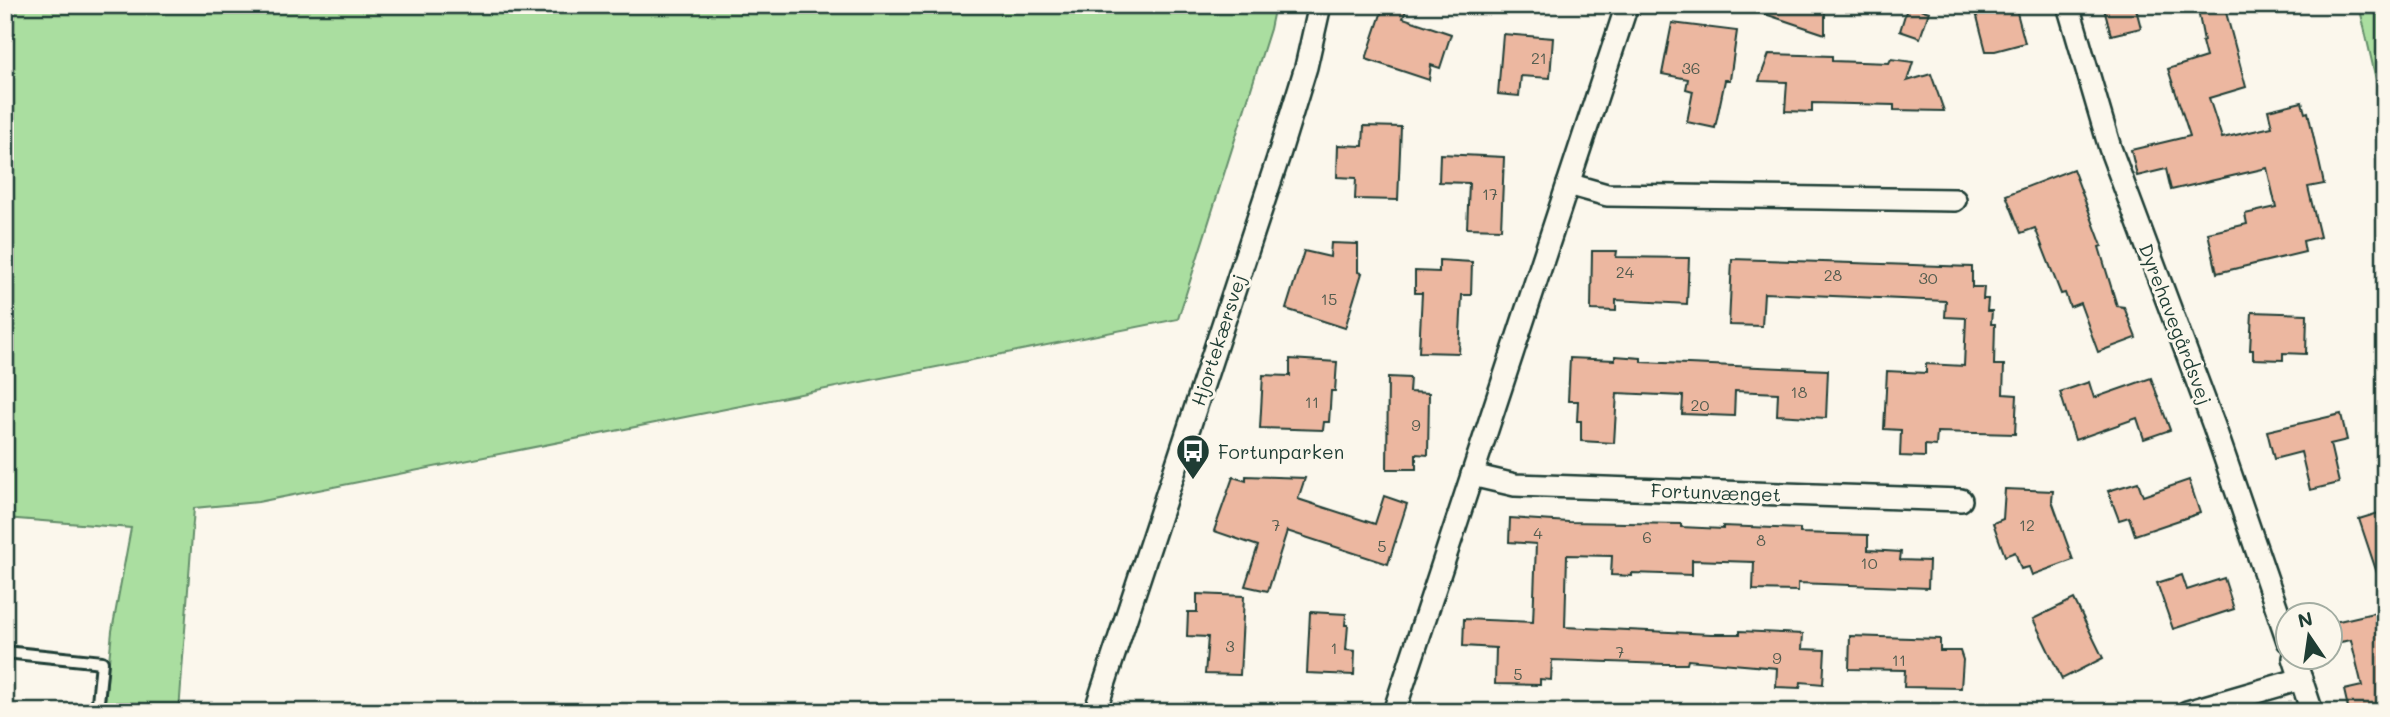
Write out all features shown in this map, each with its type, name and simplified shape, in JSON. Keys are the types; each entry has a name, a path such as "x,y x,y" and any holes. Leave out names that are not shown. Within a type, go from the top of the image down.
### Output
{"street":[{"name":"Hjortekærsvej","path":"1095,712 1278,158 1306,67 1321,5"},
{"path":"1394,712 1626,5"},
{"name":"Dyrehavegårdsvej","path":"2068,5 2110,148 2214,426 2274,602"},
{"path":"1568,184 1607,195 1955,200"},
{"name":"Fortunvænget","path":"1472,475 1515,485 1961,500"},
{"path":"2299,672 2312,712"},
{"path":"2187,712 2301,679"}],"lane":[{"path":"5,652 102,662 97,712"}],"green space":[{"path":"5,5 1275,5 1270,29 1178,319 258,502 194,508 179,712 104,712 112,631 131,528 5,518"},
{"path":"2359,5 2385,5 2385,119"}],"building":[{"path":"1384,5 1408,5 1403,18 1451,34 1440,68 1431,65 1429,80 1366,59"},
{"path":"1751,5 1825,5 1825,34 1750,9"},
{"path":"1908,5 1929,12 1920,38 1900,31"},
{"path":"1974,5 2015,5 2025,43 1986,51"},
{"path":"2103,5 2135,5 2141,28 2111,35"},
{"path":"2197,5 2224,5 2246,87 2209,98 2222,138 2272,127 2268,110 2302,102 2305,113 2308,112 2324,184 2308,187 2320,237 2303,241 2305,252 2217,273 2208,233 2247,224 2245,214 2276,207 2267,168 2171,190 2166,169 2137,176 2131,150 2190,136 2168,69 2206,57"},
{"path":"1672,23 1737,31 1730,80 1725,80 1715,128 1687,122 1693,91 1686,89 1688,79 1662,74"},
{"path":"1503,34 1553,38 1550,78 1521,76 1519,96 1498,94"},
{"path":"1769,54 1832,56 1832,61 1889,63 1891,59 1913,62 1907,81 1931,74 1944,111 1894,110 1894,105 1812,103 1812,112 1785,111 1787,82 1759,81"},
{"path":"1364,126 1401,127 1398,200 1355,199 1356,178 1337,177 1338,145 1363,146"},
{"path":"1440,154 1504,157 1501,229 1467,228 1469,183 1439,182"},
{"path":"2073,169 2102,246 2099,247 2117,306 2124,307 2136,338 2098,352 2080,303 2070,307 2065,293 2061,294 2035,228 2021,233 2006,195"},
{"path":"1331,243 1358,244 1358,272 1362,273 1345,328 1286,309 1304,251 1330,257"},
{"path":"1592,251 1617,251 1616,257 1689,258 1687,304 1616,300 1616,311 1591,310"},
{"path":"1732,259 1972,267 1972,287 1984,287 1983,299 1988,299 1987,311 1992,311 1991,324 1995,324 1994,365 2004,365 2003,394 2017,395 2015,434 1937,432 1936,446 1925,445 1925,457 1900,456 1901,430 1884,429 1887,371 1926,373 1926,364 1964,366 1966,318 1945,317 1946,301 1764,293 1762,326 1729,325"},
{"path":"1439,260 1472,262 1471,295 1462,295 1459,353 1419,352 1422,293 1415,293 1415,271 1439,272"},
{"path":"2252,312 2307,314 2306,354 2283,353 2283,360 2253,359 2253,350 2250,350"},
{"path":"1615,356 1641,358 1641,362 1828,370 1826,418 1777,415 1778,393 1735,391 1734,416 1682,414 1683,396 1617,393 1614,443 1581,441 1581,421 1577,421 1578,401 1568,401 1570,358 1615,360"},
{"path":"1290,359 1337,362 1335,391 1331,391 1329,422 1324,422 1323,430 1260,428 1263,375 1290,376"},
{"path":"1388,377 1410,378 1409,392 1429,393 1428,455 1416,454 1416,469 1387,469"},
{"path":"2151,378 2170,430 2144,439 2137,418 2075,440 2060,392 2089,382 2094,398"},
{"path":"2341,414 2347,440 2330,444 2339,483 2310,490 2301,452 2274,459 2267,431"},
{"path":"1246,476 1305,478 1298,499 1375,524 1384,496 1407,504 1388,564 1287,531 1268,591 1245,586 1258,546 1214,531 1233,477 1246,481"},
{"path":"2189,480 2200,513 2135,535 2129,517 2119,520 2108,491 2138,482 2143,496"},
{"path":"2005,489 2053,491 2052,501 2073,560 2032,575 2029,567 2021,569 2015,552 2005,556 1993,523 2003,519"},
{"path":"2385,511 2385,584 2381,585 2359,519"},
{"path":"1510,518 1681,524 1681,527 1723,529 1723,526 1800,529 1800,533 1868,535 1868,550 1901,552 1900,560 1929,561 1928,588 1798,583 1798,591 1753,590 1754,562 1692,560 1692,575 1632,573 1632,576 1611,575 1612,556 1567,555 1565,627 1711,634 1740,634 1740,631 1803,634 1802,649 1825,650 1823,684 1801,682 1800,688 1776,687 1777,668 1688,660 1687,664 1666,664 1552,660 1551,680 1540,679 1540,685 1495,684 1496,648 1463,646 1464,619 1533,622 1536,544 1509,542"},
{"path":"2182,575 2187,590 2224,578 2234,609 2173,629 2157,583"},
{"path":"1197,594 1244,596 1240,675 1205,674 1208,637 1187,636 1188,612 1197,612"},
{"path":"2074,599 2103,658 2062,679 2033,619"},
{"path":"1310,612 1346,614 1346,650 1355,651 1354,675 1307,673"},
{"path":"2378,612 2381,625 2385,624 2385,712 2349,712 2344,690 2362,686 2351,640 2344,641 2344,620"},
{"path":"1850,636 1940,639 1940,651 1960,651 1963,660 1961,688 1904,687 1905,670 1849,669"}],"place":[{"name":"Fortunparken","path":"1193,481"}]}
